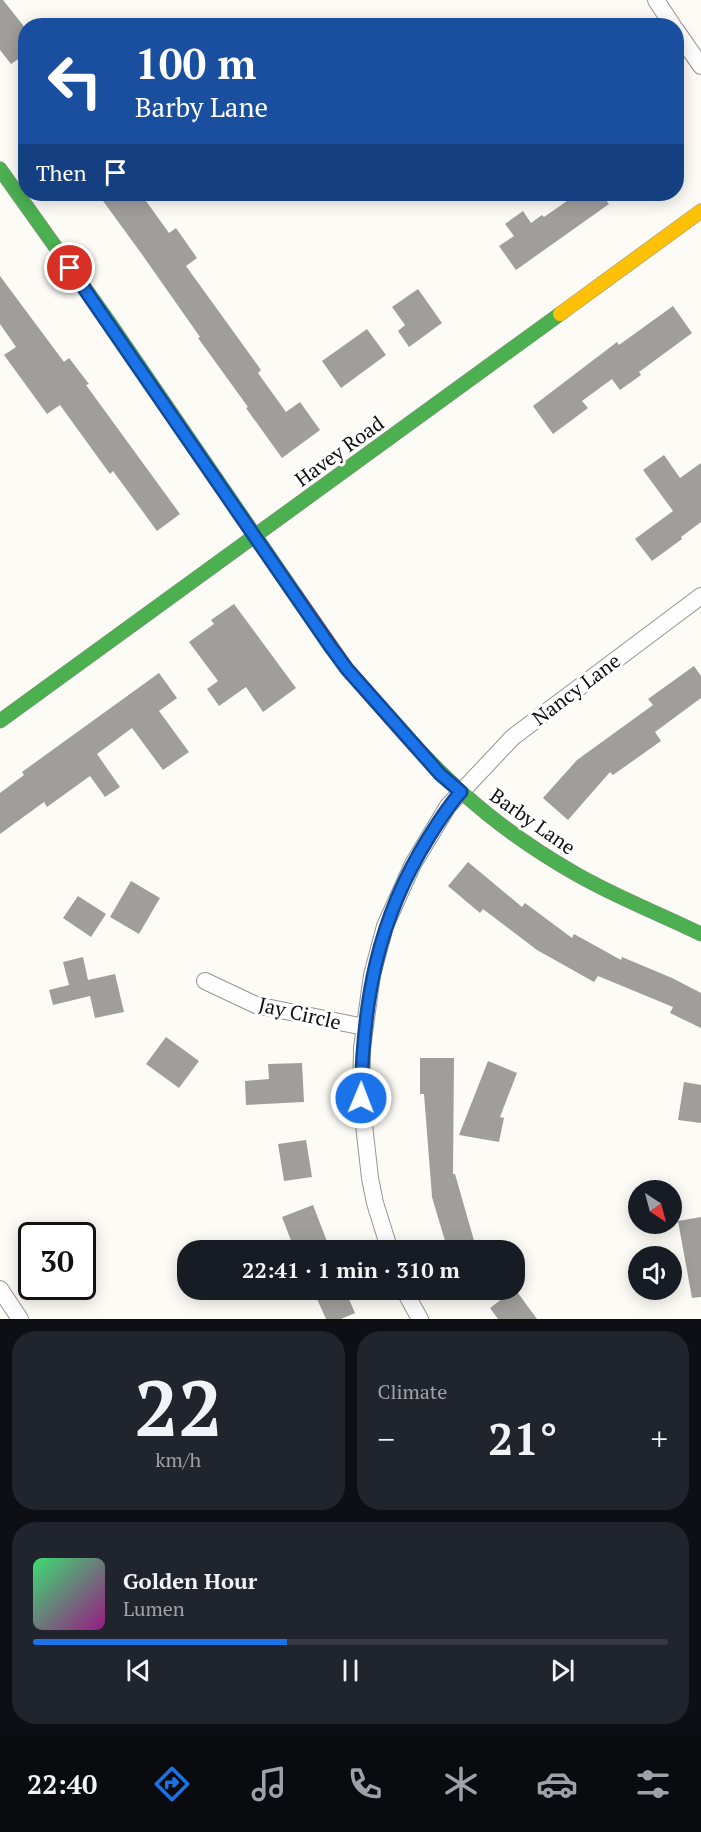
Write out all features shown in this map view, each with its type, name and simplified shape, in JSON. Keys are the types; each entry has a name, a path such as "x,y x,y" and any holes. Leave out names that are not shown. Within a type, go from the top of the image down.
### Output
{"street":[{"path":"656,0 668,18"},
{"path":"684,42 701,66"},
{"name":"Barby Lane","path":"0,169 18,194"},
{"name":"Barby Lane","path":"23,201 109,322 347,669 440,774 489,817 577,875 701,934"},
{"name":"Havey Road","path":"0,721 701,211"},
{"name":"Nancy Lane","path":"387,1240 370,1178 361,1098 364,1027 372,975 385,926 412,864 448,806 513,737 701,596"},
{"name":"Jay Circle","path":"205,981 256,1005 364,1027"},
{"path":"0,1289 20,1319"},
{"path":"410,1300 420,1319"}],"building":[{"path":"0,0 3,0 18,19 18,59 11,64 0,50"},
{"path":"103,201 146,201 169,233 176,228 197,258 186,266 261,370 258,373 286,412 300,402 320,430 282,458"},
{"path":"567,201 607,201 609,204 516,270 499,246 514,236 505,224 523,211 531,223 542,215 544,217"},
{"path":"0,276 64,362 69,358 89,384 86,385 180,514 157,531 113,471 110,474 60,405 47,414 4,355 16,347 0,324"},
{"path":"418,289 442,323 409,347 398,331 405,325 392,307"},
{"path":"673,306 692,333 639,372 641,375 620,390 612,379 582,401 588,408 553,434 533,406 617,342 619,345"},
{"path":"367,329 386,355 341,388 322,361"},
{"path":"664,455 680,478 701,463 701,522 652,561 635,539 673,511 643,470"},
{"path":"234,604 296,688 263,712 246,687 219,706 207,689 218,681 189,642 214,624 211,620"},
{"path":"694,666 701,676 701,698 655,732 661,741 613,775 610,772 568,820 543,798 577,760 653,705 648,699"},
{"path":"159,673 177,698 159,711 189,752 163,770 132,728 97,754 120,787 105,797 90,776 47,807 44,802 0,834 0,793 24,775 22,772"},
{"path":"468,862 522,907 525,903 572,938 574,934 621,960 622,957 701,993 701,1028 670,1013 673,1007 598,976 594,982 537,950 483,909 480,913 448,886"},
{"path":"131,881 160,898 139,934 110,917"},
{"path":"78,896 106,914 91,937 63,918"},
{"path":"83,957 88,980 115,974 124,1012 95,1018 90,996 53,1005 49,990 69,985 63,962"},
{"path":"166,1037 199,1061 179,1088 146,1064"},
{"path":"420,1058 454,1058 453,1174 455,1174 474,1240 445,1240 432,1197 424,1094 420,1094"},
{"path":"488,1061 517,1073 500,1117 504,1118 499,1142 459,1135"},
{"path":"302,1063 304,1102 246,1105 245,1081 269,1079 268,1064"},
{"path":"684,1082 701,1085 701,1123 678,1120"},
{"path":"306,1140 312,1177 284,1181 278,1144"},
{"path":"313,1205 326,1240 291,1240 282,1217"},
{"path":"701,1217 701,1297 692,1298 680,1234 682,1220"},
{"path":"317,1300 349,1300 355,1313 341,1319 326,1319"},
{"path":"501,1300 523,1300 537,1319 498,1319 490,1308"}],"traffic: fast":[{"path":"0,169 18,194"},
{"path":"23,201 109,322 295,594"},
{"path":"0,721 560,314"},
{"path":"409,739 447,779 487,814 552,860 622,898 701,934"}],"traffic: slow":[{"path":"560,314 701,211"}],"traffic: jam":[{"path":"295,594 347,669 409,739"}],"route":[{"path":"70,268 347,669 440,774 461,792 448,806 412,864 385,926 372,975 364,1027 361,1098"}]}
